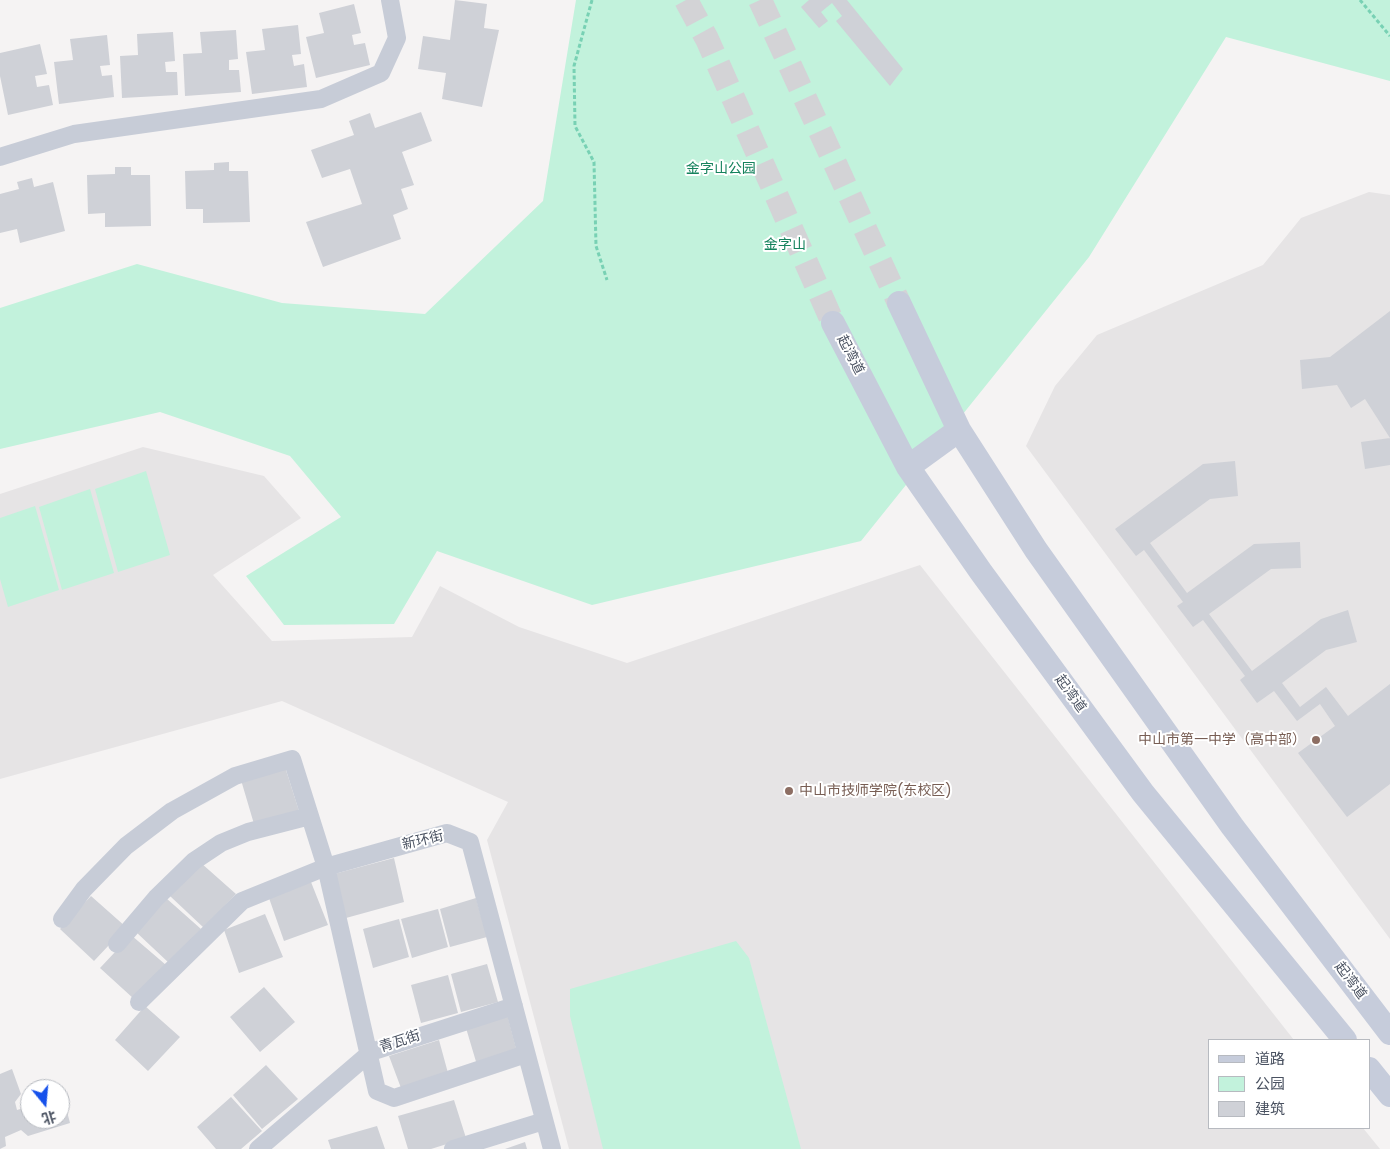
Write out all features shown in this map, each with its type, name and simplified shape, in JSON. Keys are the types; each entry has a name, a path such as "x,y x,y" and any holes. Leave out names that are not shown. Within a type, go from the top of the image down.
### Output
{"main road":[{"name":"起湾道","path":"900,303 960,430 1036,550 1232,826 1390,1033"},
{"name":"起湾道","path":"834,323 908,467 981,572 1143,793 1344,1039"},
{"path":"908,467 960,430"},
{"path":"1370,1070 1390,1095"}],"street":[{"path":"0,158 74,134 321,99 381,73 397,38 390,0"},
{"path":"62,919 84,889 126,846 172,811 235,776 292,759 326,867 377,1091 394,1098 526,1054"},
{"path":"117,944 156,898 194,861 220,844 248,832 310,816"},
{"name":"新环街","path":"139,1002 242,901 326,867 447,833 470,842 552,1149"},
{"name":"青瓦街","path":"258,1149 368,1054 514,1006"},
{"path":"453,1149 544,1121"}],"path":[{"path":"592,0 574,66 575,126 594,162 596,246 607,280"},
{"path":"1360,0 1390,36"}],"shaded area":[{"name":"中山市第一中学（高中部）","path":"1369,192 1390,195 1390,939 1026,446 1055,386 1097,335 1263,265 1301,218"},
{"name":"中山市技师学院(东校区)","path":"143,447 264,476 301,518 213,575 272,641 412,637 440,586 519,627 627,663 920,565 1293,1039 1208,1039 1208,1129 1364,1129 1380,1149 569,1149 487,840 508,802 282,701 0,779 0,494"}],"green space":[{"name":"金字山","path":"576,0 1390,0 1390,81 1226,37 1089,257 861,541 592,605 437,551 394,624 284,625 246,576 341,517 290,456 160,412 0,449 0,308 137,264 282,303 425,314 543,201"},
{"path":"146,471 170,555 118,572 95,489"},
{"path":"90,489 114,573 62,590 39,507"},
{"path":"35,506 59,590 8,607 0,579 0,518"},
{"path":"736,941 749,958 801,1149 603,1149 570,1016 570,989"}],"building":[{"path":"455,0 487,4 484,28 499,30 482,107 442,99 446,73 418,69 423,36 450,40"},
{"path":"809,0 847,0 903,69 890,86 836,21 842,16 832,3 821,12 828,21 819,28 801,7"},
{"path":"354,4 361,33 352,35 354,45 365,43 370,65 316,78 306,37 324,33 319,13"},
{"path":"298,25 301,54 292,55 294,66 304,64 307,87 252,94 246,52 265,50 262,29"},
{"path":"236,30 238,59 229,60 229,70 239,70 241,92 185,96 183,54 202,53 200,32"},
{"path":"173,32 175,61 165,62 166,72 177,72 178,95 122,98 120,56 138,55 137,34"},
{"path":"107,35 110,65 100,66 102,76 112,75 114,97 59,104 54,62 73,60 70,39"},
{"path":"40,44 47,74 35,76 37,87 49,85 53,105 8,115 0,76 0,53"},
{"path":"421,112 432,141 402,152 414,185 401,189 408,209 393,215 401,239 323,267 306,222 362,204 350,169 322,178 311,150 354,135 349,121 370,113 375,128"},
{"path":"229,162 229,171 248,171 250,222 203,223 203,209 186,209 185,171 214,170 214,163"},
{"path":"115,167 131,167 131,175 150,175 151,226 105,227 105,213 88,214 87,175 115,174"},
{"path":"32,178 34,187 53,182 65,231 20,243 17,229 0,233 0,194 19,189 17,182"},
{"path":"1390,311 1390,438 1365,399 1351,408 1337,385 1302,389 1300,360 1330,357"},
{"path":"1390,438 1390,465 1365,469 1361,442"},
{"path":"1235,461 1238,496 1210,499 1150,543 1187,593 1254,544 1300,542 1301,568 1271,569 1209,614 1252,671 1321,619 1348,610 1357,642 1326,650 1282,683 1300,707 1326,687 1348,716 1390,684 1390,784 1347,817 1298,753 1335,726 1320,704 1297,721 1274,691 1257,703 1240,680 1245,676 1203,620 1193,627 1177,606 1183,602 1144,550 1136,556 1115,529 1203,464"},
{"path":"285,767 299,811 254,824 241,780"},
{"path":"394,858 404,902 346,918 334,874"},
{"path":"201,863 236,894 204,928 170,896"},
{"path":"311,882 328,925 284,941 269,898"},
{"path":"91,896 126,927 94,961 60,929"},
{"path":"166,898 201,929 169,963 136,932"},
{"path":"476,898 487,937 450,947 440,909"},
{"path":"438,909 448,947 412,958 401,919"},
{"path":"265,914 283,957 239,973 224,930"},
{"path":"399,919 409,957 373,968 363,929"},
{"path":"131,935 166,965 134,999 100,968"},
{"path":"487,964 498,1002 461,1012 451,974"},
{"path":"448,975 458,1013 421,1023 411,985"},
{"path":"264,987 295,1022 260,1052 230,1017"},
{"path":"145,1006 180,1037 148,1071 115,1040"},
{"path":"507,1014 517,1052 477,1065 466,1028"},
{"path":"439,1040 448,1073 401,1088 389,1056"},
{"path":"266,1065 298,1099 262,1129 233,1095"},
{"path":"12,1069 20,1091 20,1095 15,1102 17,1110 20,1109 20,1129 51,1129 28,1136 21,1130 5,1137 6,1146 0,1149 0,1074"},
{"path":"231,1097 262,1131 241,1149 216,1149 197,1127"},
{"path":"454,1100 466,1138 431,1149 408,1149 398,1116"},
{"path":"377,1126 385,1149 331,1149 328,1140"},
{"path":"525,1142 527,1149 505,1149"}],"tunnel":[{"path":"686,0 707,39 833,323"},
{"path":"760,0 899,303"}],"place":[{"name":"中山市第一中学（高中部）","path":"1316,740"},
{"name":"中山市技师学院(东校区)","path":"789,791"}],"park label":[{"name":"金字山公园","path":"721,169"}]}
